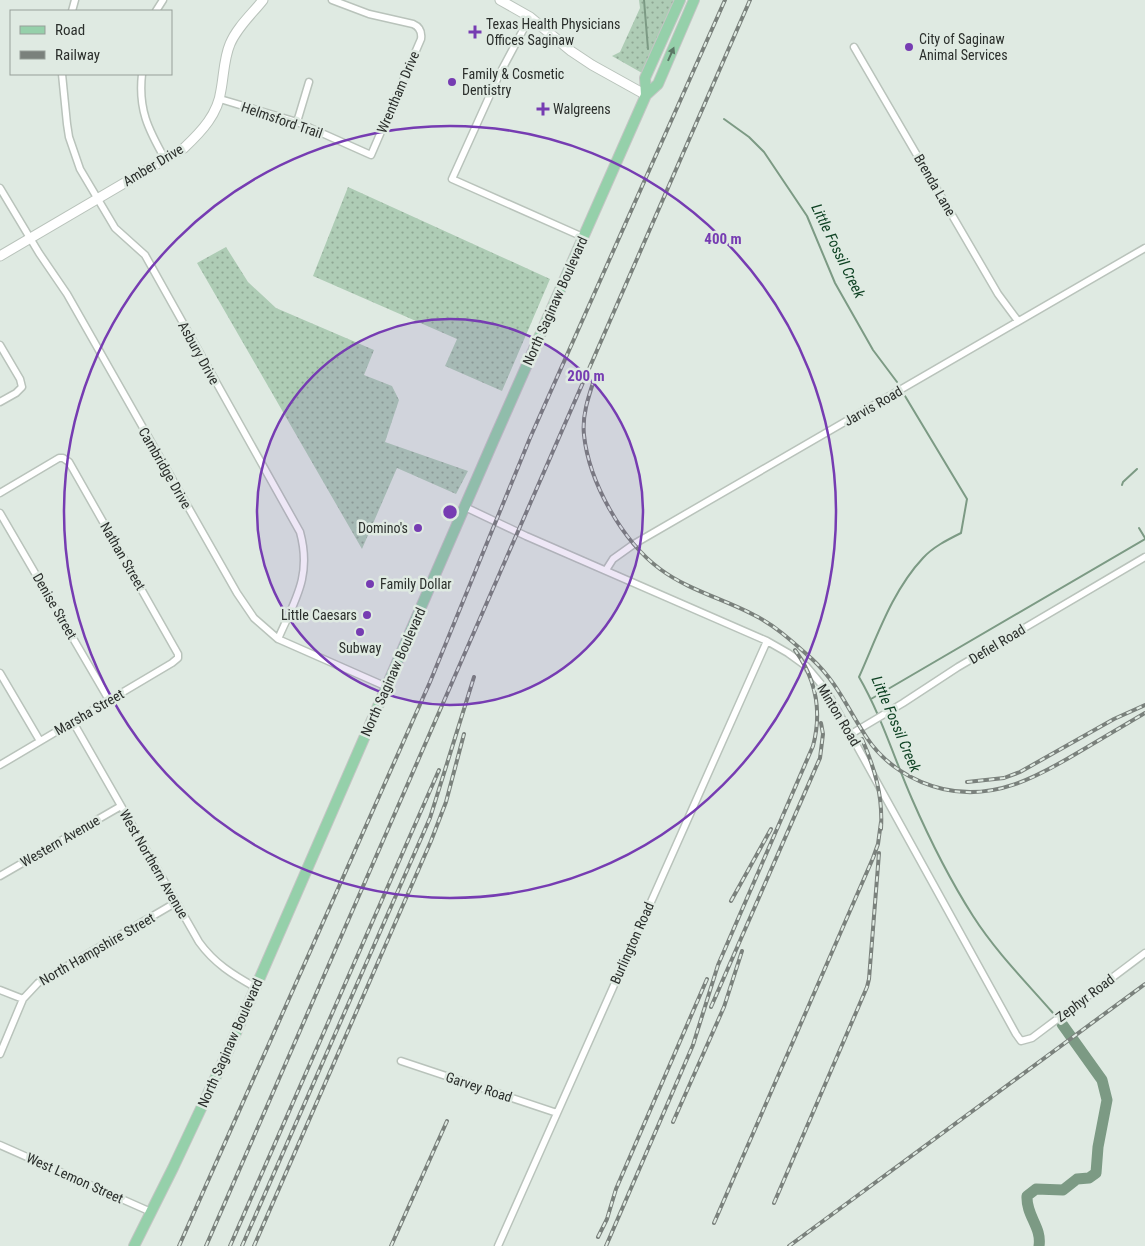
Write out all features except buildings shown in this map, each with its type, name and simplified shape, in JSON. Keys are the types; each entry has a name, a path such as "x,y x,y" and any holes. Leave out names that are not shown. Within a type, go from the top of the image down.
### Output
{"main road":[{"name":"North Saginaw Boulevard","path":"646,95 645,78 680,0"},
{"name":"North Saginaw Boulevard","path":"134,1246 228,1051 583,237 646,95 658,84 694,0"}],"street":[{"name":"Amber Drive","path":"0,256 184,148 197,136 214,114 220,100 224,65 230,45 238,30 263,0"},
{"name":"Wrentham Drive","path":"332,0 376,16 413,24 420,29 421,39 371,155"},
{"path":"500,0 530,17 592,65 646,95"},
{"path":"530,17 500,74 452,179 583,237"},
{"name":"Brenda Lane","path":"854,47 998,294 1018,321"},
{"name":"Asbury Drive","path":"62,75 69,137 80,169 115,228 145,255 300,532 305,558 302,586 278,639"},
{"path":"142,75 140,89 142,109 150,130 165,159"},
{"path":"297,122 309,82"},
{"name":"Helmsford Trail","path":"220,100 297,122 371,155"},
{"name":"Cambridge Drive","path":"0,188 67,294 243,603 260,624 278,639 387,687"},
{"name":"Jarvis Road","path":"606,570 613,559 634,544 1145,248"},
{"path":"0,345 20,379 22,387 16,393 0,402"},
{"name":"Nathan Street","path":"0,493 53,462 63,458 68,462 166,631 177,651 178,658"},
{"name":"Minton Road","path":"464,507 767,641 806,666 826,690 1016,1034 1021,1041 1024,1041"},
{"name":"Denise Street","path":"0,513 109,700"},
{"name":"Defiel Road","path":"851,734 958,667 1145,557"},
{"name":"Burlington Road","path":"498,1246 767,641"},
{"name":"Marsha Street","path":"0,764 172,664 178,658"},
{"path":"0,672 40,741"},
{"name":"West Northern Avenue","path":"73,722 199,942 228,971 256,987"},
{"name":"Western Avenue","path":"0,876 120,806"},
{"name":"North Hampshire Street","path":"0,1054 24,1000 32,988 44,978 176,903"},
{"name":"Zephyr Road","path":"1024,1041 1032,1038 1145,953"},
{"path":"0,990 24,1000"},
{"name":"Garvey Road","path":"401,1061 557,1113"},
{"name":"West Lemon Street","path":"0,1144 151,1212"}],"green space":[{"path":"639,0 675,0 642,73 612,56 620,52 640,8"},
{"path":"348,187 550,279 502,391 445,366 457,339 313,276"},
{"path":"226,247 248,282 276,308 374,350 364,375 392,386 399,400 385,442 468,471 456,494 397,468 362,549 197,263"}],"waterway":[{"name":"Little Fossil Creek","path":"644,0 648,49"},
{"name":"Little Fossil Creek","path":"724,119 749,137 764,152 807,216 835,283 873,350 897,382"},
{"name":"Little Fossil Creek","path":"905,396 967,499 961,533 931,550 902,585 886,615 859,677 881,721 905,784 940,859 956,888 991,942 1053,1013"},
{"path":"1122,485 1137,469"},
{"path":"1139,528 1145,538"},
{"path":"871,699 1145,539"},
{"name":"Little Fossil Creek","path":"1039,1246 1038,1233 1029,1210 1027,1196 1036,1189 1063,1190 1077,1179 1089,1178 1096,1173 1098,1147 1107,1100 1102,1080 1062,1024"}],"railway":[{"path":"179,1246 430,682 530,438 725,0"},
{"path":"206,1246 750,0"},
{"path":"594,380 584,421 587,453 600,491 621,527 633,543 660,569 682,583 754,615 770,624 792,641 821,668 836,687 860,728 874,747 900,771 921,782 943,789 962,792 980,792 997,789 1031,778 1047,770 1145,713"},
{"path":"606,1246 693,1045 718,965 813,746 817,721 815,696 808,672 795,650"},
{"path":"242,1246 430,818 474,677"},
{"path":"967,782 1004,778 1020,772 1114,719 1145,705"},
{"path":"711,1007 820,758 823,734 821,723"},
{"path":"254,1246 431,841 446,802 464,734"},
{"path":"862,739 877,783 881,805 881,829"},
{"path":"230,1246 439,770"},
{"path":"714,1223 873,858 878,844 881,822"},
{"path":"731,901 771,829"},
{"path":"774,1203 867,987 879,853"},
{"path":"673,1122 724,1007 742,951"},
{"path":"598,1237 607,1219 616,1189 707,979"},
{"path":"789,1246 1145,984"},
{"path":"391,1246 447,1121"}],"place":[{"name":"Texas Health Physicians Offices Saginaw","path":"475,32"},
{"name":"City of Saginaw Animal Services","path":"909,47"},
{"name":"Family & Cosmetic Dentistry","path":"452,82"},
{"name":"Walgreens","path":"543,109"},
{"name":"Domino's","path":"418,528"},
{"name":"Family Dollar","path":"370,584"},
{"name":"Little Caesars","path":"367,615"},
{"name":"Subway","path":"360,632"}]}
